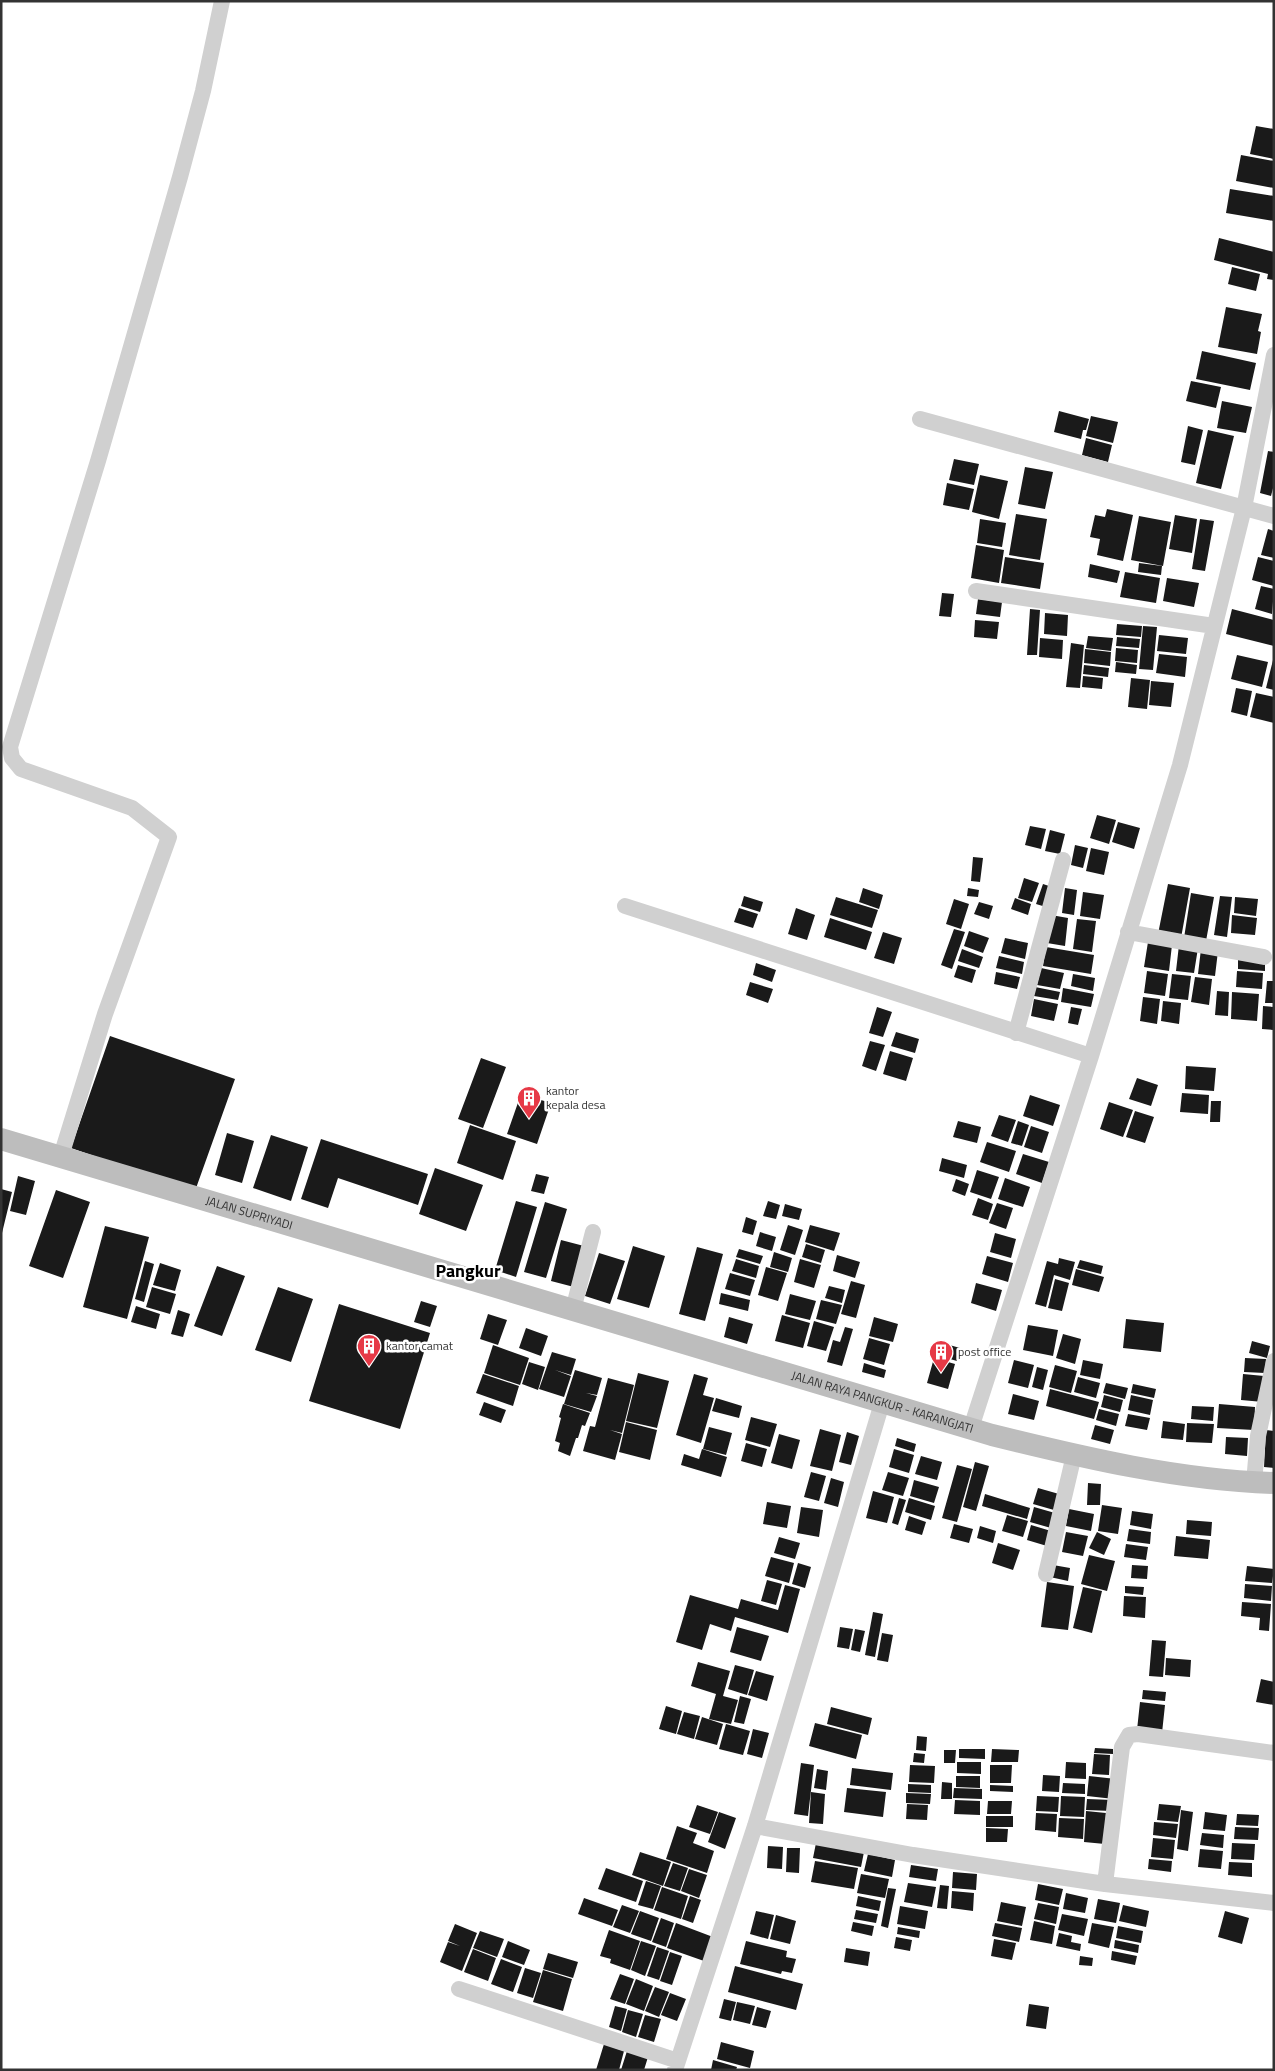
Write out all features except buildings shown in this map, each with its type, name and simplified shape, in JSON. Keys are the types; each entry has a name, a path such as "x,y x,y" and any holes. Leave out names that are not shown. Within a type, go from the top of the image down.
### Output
{"main road":[{"name":"JALAN SUPRIYADI","path":"1,1139 498,1287"},
{"name":"JALAN RAYA PANGKUR - KARANGJATI","path":"498,1287 971,1428 1074,1455 1191,1478 1264,1483"}],"street":[{"path":"61,1156 105,1014 169,837 132,808 21,768 12,758 10,747 98,461 177,187 203,91 222,1"},
{"path":"971,1428 1090,1056 1180,765 1244,508 1274,355"},
{"path":"920,419 1274,516"},
{"path":"976,591 1214,626"},
{"path":"1016,1033 1063,860"},
{"path":"625,906 1090,1056"},
{"path":"1128,932 1264,957"},
{"path":"573,1310 593,1232"},
{"path":"1264,1483 1258,1436 1274,1361"},
{"path":"459,1989 677,2066 755,1826 882,1402"},
{"path":"1046,1574 1074,1455"},
{"path":"1105,1884 1122,1747 1129,1735 1138,1734 1274,1753"},
{"path":"755,1826 912,1855 1105,1884 1274,1903"}],"place":[{"name":"kantor kepala desa","path":"529,1119"},
{"name":"kantor camat","path":"369,1367"},
{"name":"post office","path":"941,1373"}],"district":[{"name":"Pangkur","path":"468,1271"}]}
